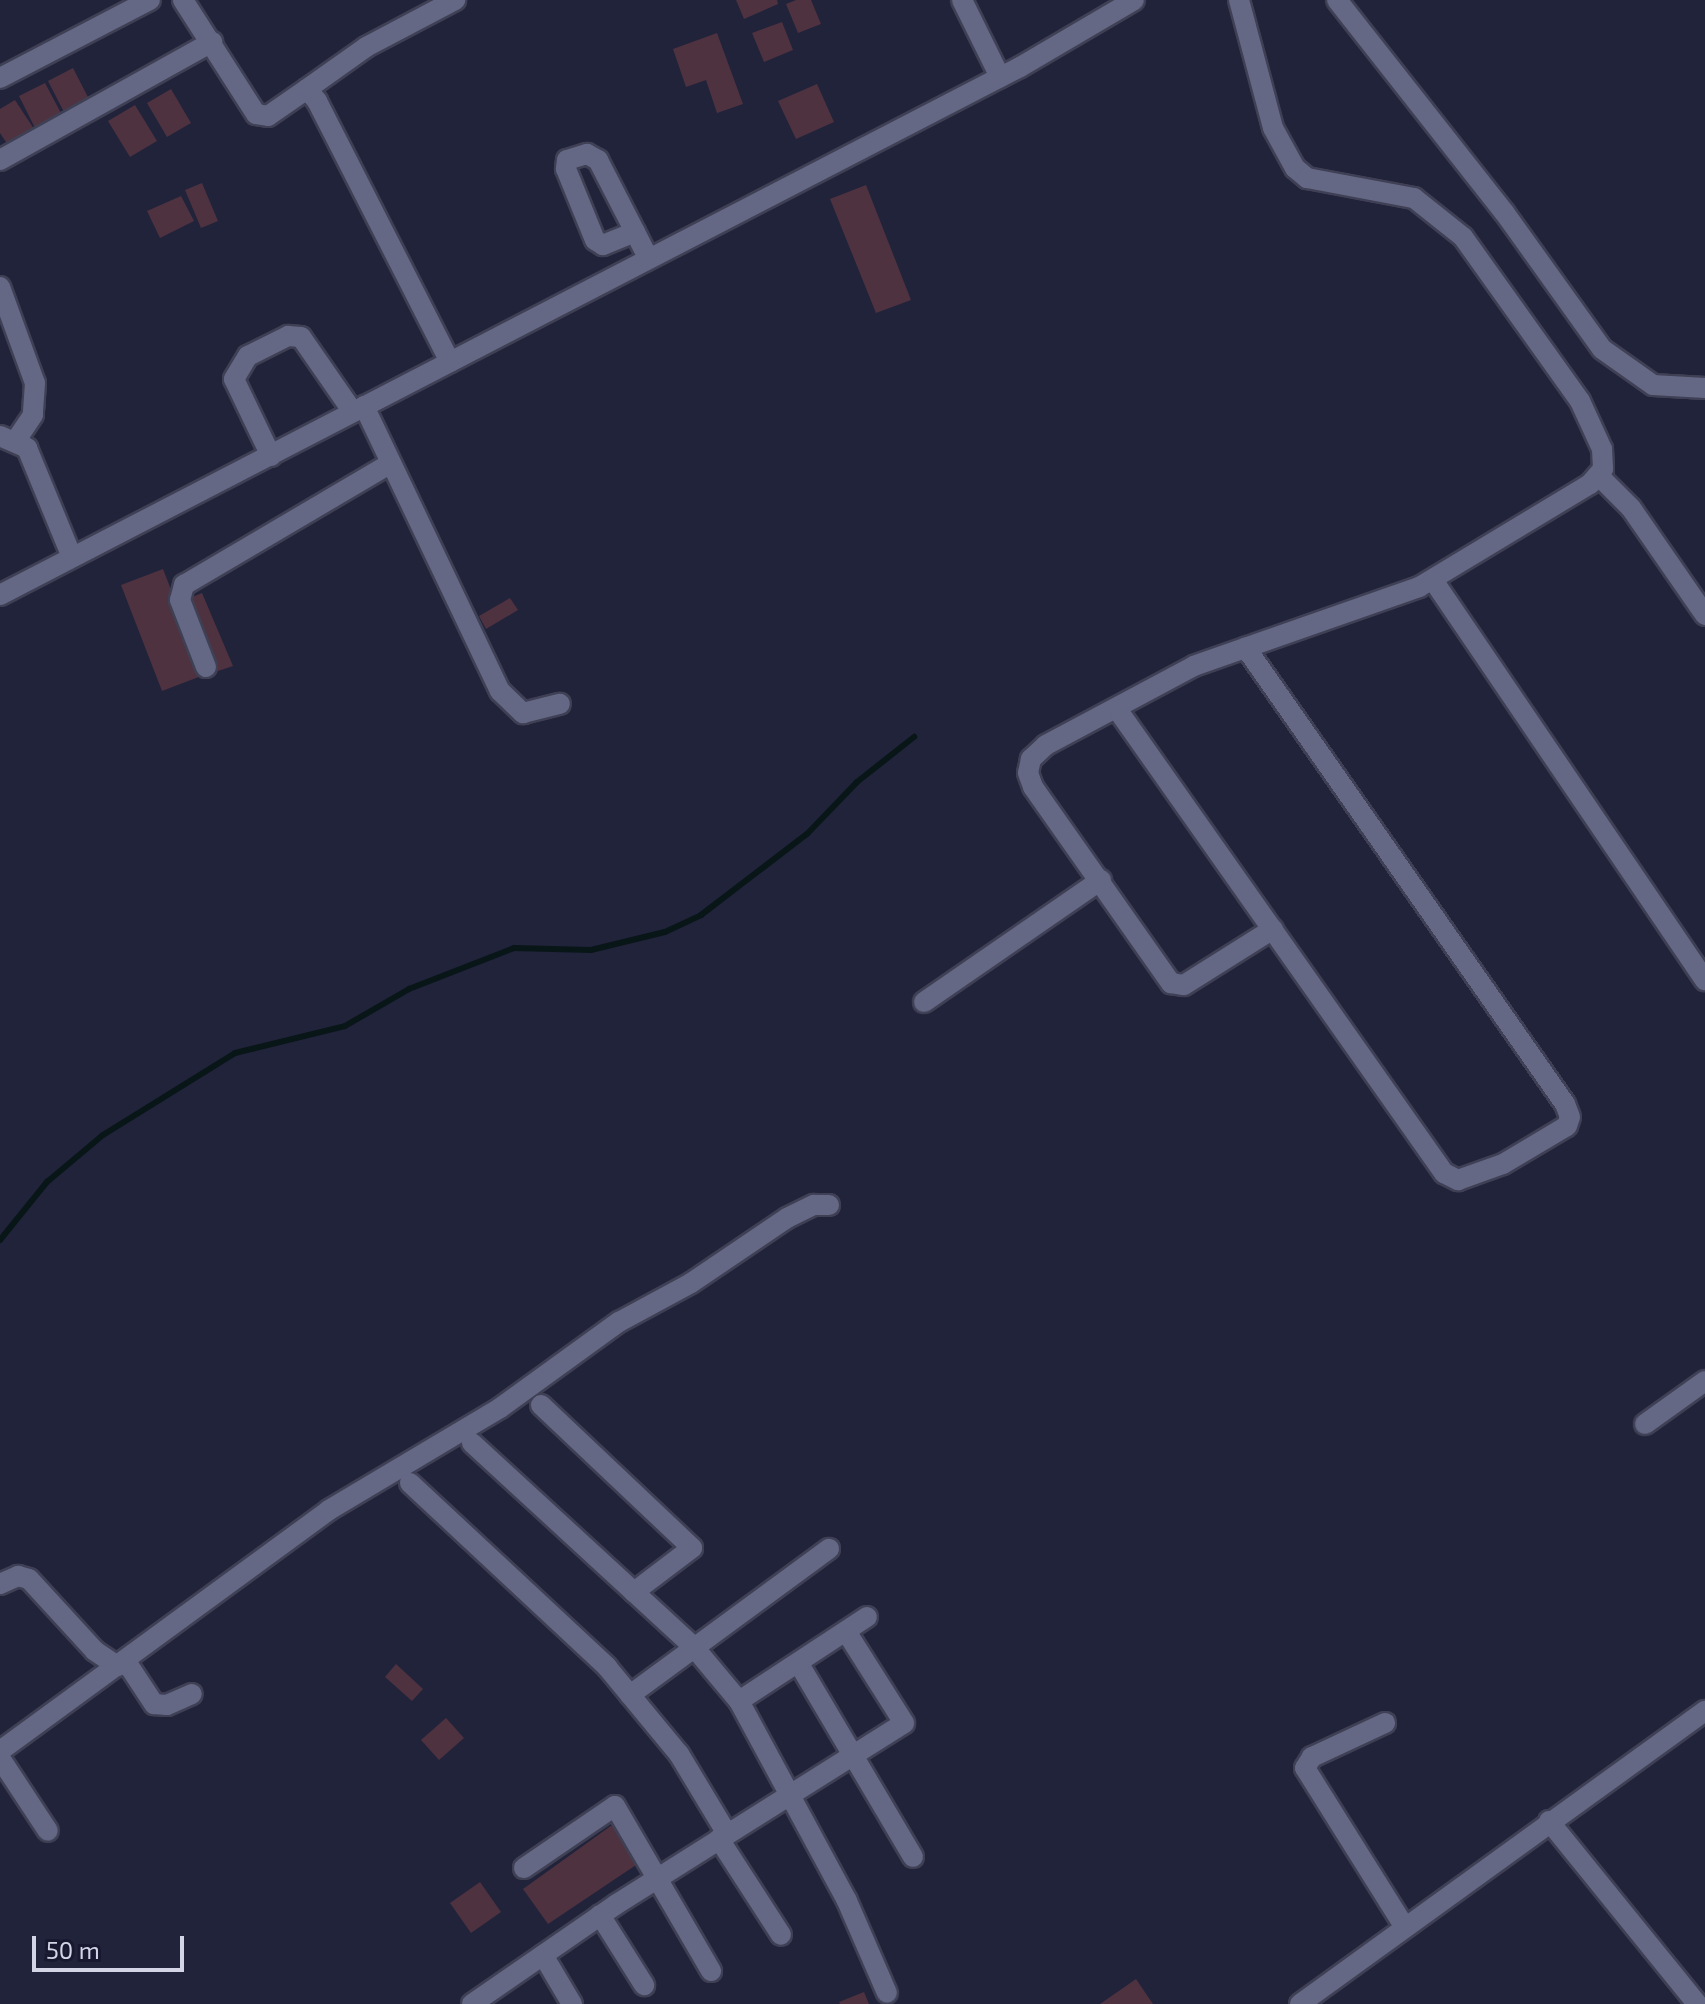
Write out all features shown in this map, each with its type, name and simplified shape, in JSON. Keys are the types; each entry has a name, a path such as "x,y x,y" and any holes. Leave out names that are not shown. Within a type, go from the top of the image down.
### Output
{"street":[{"path":"0,78 150,0"},
{"path":"183,0 212,42 241,98 260,117 307,89 366,47 455,0"},
{"path":"962,0 1000,77"},
{"path":"1090,0 1102,18"},
{"path":"0,595 1000,77 1134,0"},
{"path":"1239,0 1273,128 1295,168 1307,178 1414,198 1463,237 1580,401 1602,449 1599,476 1638,518 1705,615"},
{"path":"1337,0 1504,212 1602,349 1639,380 1705,388"},
{"path":"0,160 212,42"},
{"path":"307,89 336,135 450,362"},
{"path":"635,232 648,258"},
{"path":"0,287 35,383 33,415 8,438 27,448 72,557"},
{"path":"271,456 234,379 248,356 288,336 301,337 358,409 391,463 500,691 523,713 560,704"},
{"path":"206,667 180,600 184,585 391,463"},
{"path":"1273,929 1179,987 1171,983 1033,787 1028,773 1031,759 1046,745 1194,666 1433,580 1599,476"},
{"path":"1433,580 1705,980"},
{"path":"1117,709 1450,1177 1473,1177 1503,1164 1567,1126 1570,1117 1550,1082 1246,648"},
{"path":"924,1002 1101,880"},
{"path":"0,1751 329,1510 500,1408 619,1322 691,1283 787,1218 814,1205 829,1205"},
{"path":"1645,1424 1705,1381"},
{"path":"541,1405 692,1548 634,1592"},
{"path":"472,1443 693,1646 739,1701 787,1795 847,1901 887,1993"},
{"path":"410,1483 607,1667 679,1754 781,1935"},
{"path":"630,1695 829,1549"},
{"path":"0,1584 18,1576 29,1579 95,1651 121,1663 154,1704 167,1705 192,1694"},
{"path":"739,1701 847,1633 867,1617"},
{"path":"479,2002 600,1915 904,1723 847,1633"},
{"path":"799,1664 855,1754 913,1857"},
{"path":"1300,2004 1705,1711"},
{"path":"1385,1723 1312,1757 1305,1768 1404,1926"},
{"path":"0,1758 48,1831"},
{"path":"524,1868 615,1806 711,1971"},
{"path":"1549,1821 1697,2004"},
{"path":"600,1915 644,1985"},
{"path":"543,1955 572,2004"}],"building":[{"path":"736,0 777,0 778,4 744,19"},
{"path":"811,0 821,24 798,33 786,4"},
{"path":"782,22 793,50 764,62 752,33"},
{"path":"717,33 743,104 717,113 706,80 686,87 673,49"},
{"path":"73,68 90,101 65,114 48,81"},
{"path":"45,83 62,115 35,128 19,96"},
{"path":"817,84 834,122 796,139 778,101"},
{"path":"171,89 191,123 167,137 147,103"},
{"path":"15,100 34,129 8,145 0,133 0,109"},
{"path":"135,105 157,141 130,157 108,121"},
{"path":"202,183 218,221 201,228 185,190"},
{"path":"866,185 911,300 876,313 830,199"},
{"path":"181,196 194,221 160,238 147,211"},
{"path":"163,569 204,675 162,691 121,585"},
{"path":"202,593 233,666 215,672 185,600"},
{"path":"510,598 518,610 486,629 479,616"},
{"path":"396,1664 423,1689 412,1701 385,1677"},
{"path":"446,1718 464,1738 439,1760 421,1740"},
{"path":"612,1825 639,1863 548,1924 523,1889"},
{"path":"480,1882 501,1912 471,1933 450,1903"},
{"path":"1136,1979 1153,2004 1100,2004"},
{"path":"864,1992 869,2004 839,2002"}],"waterway":[{"path":"0,1240 47,1182 103,1135 235,1053 345,1026 409,989 514,948 591,950 665,932 701,915 807,834 857,782 914,737"}]}
